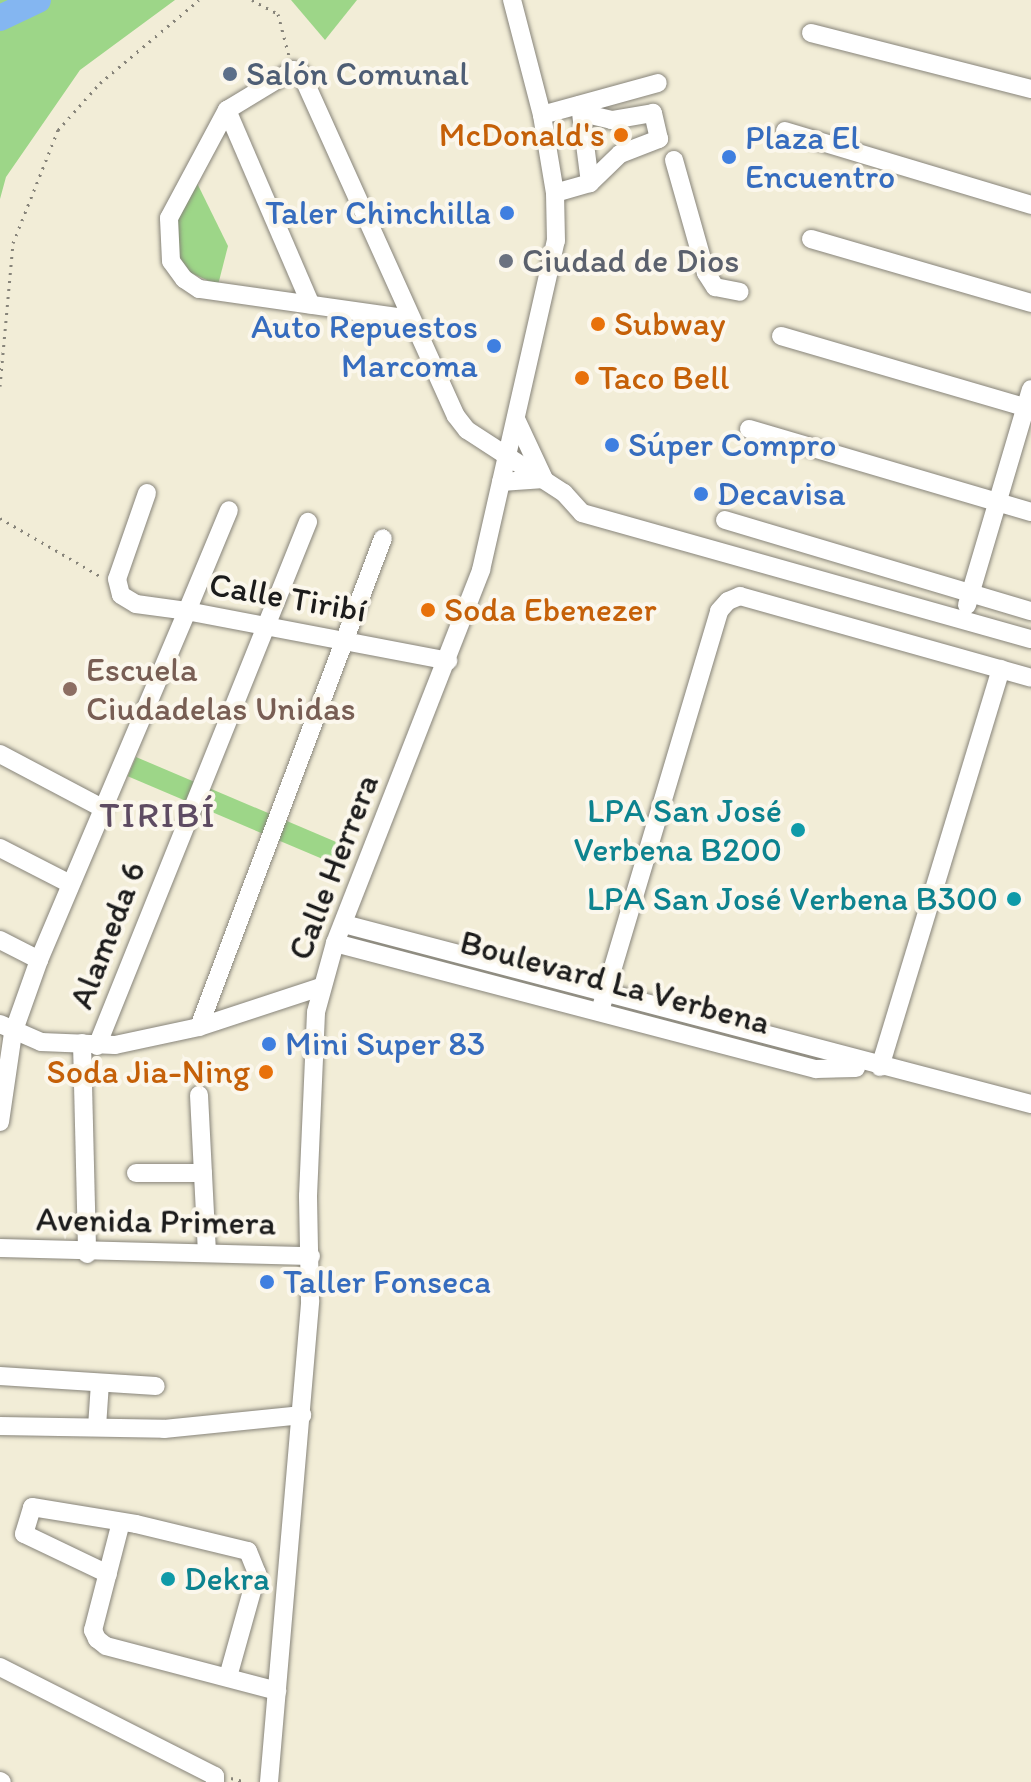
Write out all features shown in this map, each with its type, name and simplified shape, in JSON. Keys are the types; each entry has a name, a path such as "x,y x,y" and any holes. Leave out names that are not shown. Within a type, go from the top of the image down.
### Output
{"street":[{"name":"Calle Herrera","path":"269,1782 302,1415 311,1256 312,1063 321,987 335,943 448,661 491,536 506,456 549,281 555,193 542,115 512,0"},
{"path":"811,33 1031,89"},
{"path":"411,319 199,289 184,279 171,261 169,218 227,110 293,70 308,81 456,416 467,430 544,479 592,519 1031,639"},
{"path":"542,115 658,83"},
{"path":"555,193 590,183 620,154 655,144 659,132 648,111 612,120 591,115 580,105"},
{"path":"580,105 590,183"},
{"path":"227,110 311,305"},
{"path":"785,131 1031,205"},
{"path":"674,160 706,273 715,287 740,292"},
{"path":"811,239 1031,303"},
{"path":"781,336 1028,408"},
{"path":"963,619 1028,408 1031,389"},
{"path":"516,419 544,479"},
{"path":"749,429 1031,512"},
{"path":"501,482 544,479"},
{"path":"147,493 118,566 117,586 136,604 187,611 229,510"},
{"path":"725,520 1031,611"},
{"name":"Alameda 6","path":"89,1045 308,522"},
{"path":"199,1027 383,538"},
{"path":"603,1002 719,611 728,601 740,596 1031,678"},
{"name":"Calle Tiribí","path":"0,1122 7,1029 187,611 448,661"},
{"path":"880,1067 1001,669"},
{"path":"0,754 102,808"},
{"path":"0,848 70,884"},
{"name":"Boulevard La Verbena","path":"344,924 478,968 603,1002 816,1069 880,1067 1031,1104"},
{"path":"0,940 39,960"},
{"name":"Boulevard La Verbena","path":"335,943 478,968"},
{"path":"7,1029 41,1042 89,1045 199,1027 321,987"},
{"path":"87,1254 89,1045"},
{"path":"199,1095 207,1253"},
{"path":"136,1173 203,1173"},
{"name":"Avenida Primera","path":"0,1248 87,1254 311,1256"},
{"path":"0,1376 156,1386"},
{"path":"97,1427 100,1383"},
{"path":"0,1426 164,1429 302,1415"},
{"path":"108,1574 24,1534 32,1507 121,1522 248,1551 255,1562 255,1581 228,1677"},
{"path":"121,1522 93,1630 97,1639 106,1646 277,1691"},
{"path":"255,1581 286,1588"},
{"path":"0,1667 215,1779"}],"path":[{"path":"0,386 13,243 58,130 100,83 199,0"},
{"path":"252,0 278,14 293,70"},
{"path":"0,518 117,586"}],"green space":[{"path":"0,0 175,0 80,70 6,177 0,199"},
{"path":"291,0 357,0 325,40"},
{"path":"196,181 228,246 218,285 191,273 176,253 174,226"},
{"path":"136,757 347,846 339,866 128,776"}],"waterway":[{"path":"0,18 38,0"}],"place":[{"name":"Salón Comunal","path":"230,74"},
{"name":"McDonald's","path":"621,135"},
{"name":"Plaza El Encuentro","path":"729,157"},
{"name":"Taler Chinchilla","path":"507,213"},
{"name":"Ciudad de Dios","path":"506,261"},
{"name":"Subway","path":"598,324"},
{"name":"Auto Repuestos Marcoma","path":"494,346"},
{"name":"Taco Bell","path":"582,378"},
{"name":"Súper Compro","path":"612,445"},
{"name":"Decavisa","path":"701,494"},
{"name":"Soda Ebenezer","path":"428,610"},
{"name":"Escuela Ciudadelas Unidas","path":"70,689"},
{"name":"LPA San José Verbena B200","path":"798,830"},
{"name":"LPA San José Verbena B300","path":"1014,899"},
{"name":"Mini Super 83","path":"269,1044"},
{"name":"Soda Jia-Ning","path":"266,1072"},
{"name":"Taller Fonseca","path":"267,1282"},
{"name":"Dekra","path":"168,1579"}],"district":[{"name":"TIRIBÍ","path":"158,815"}]}
